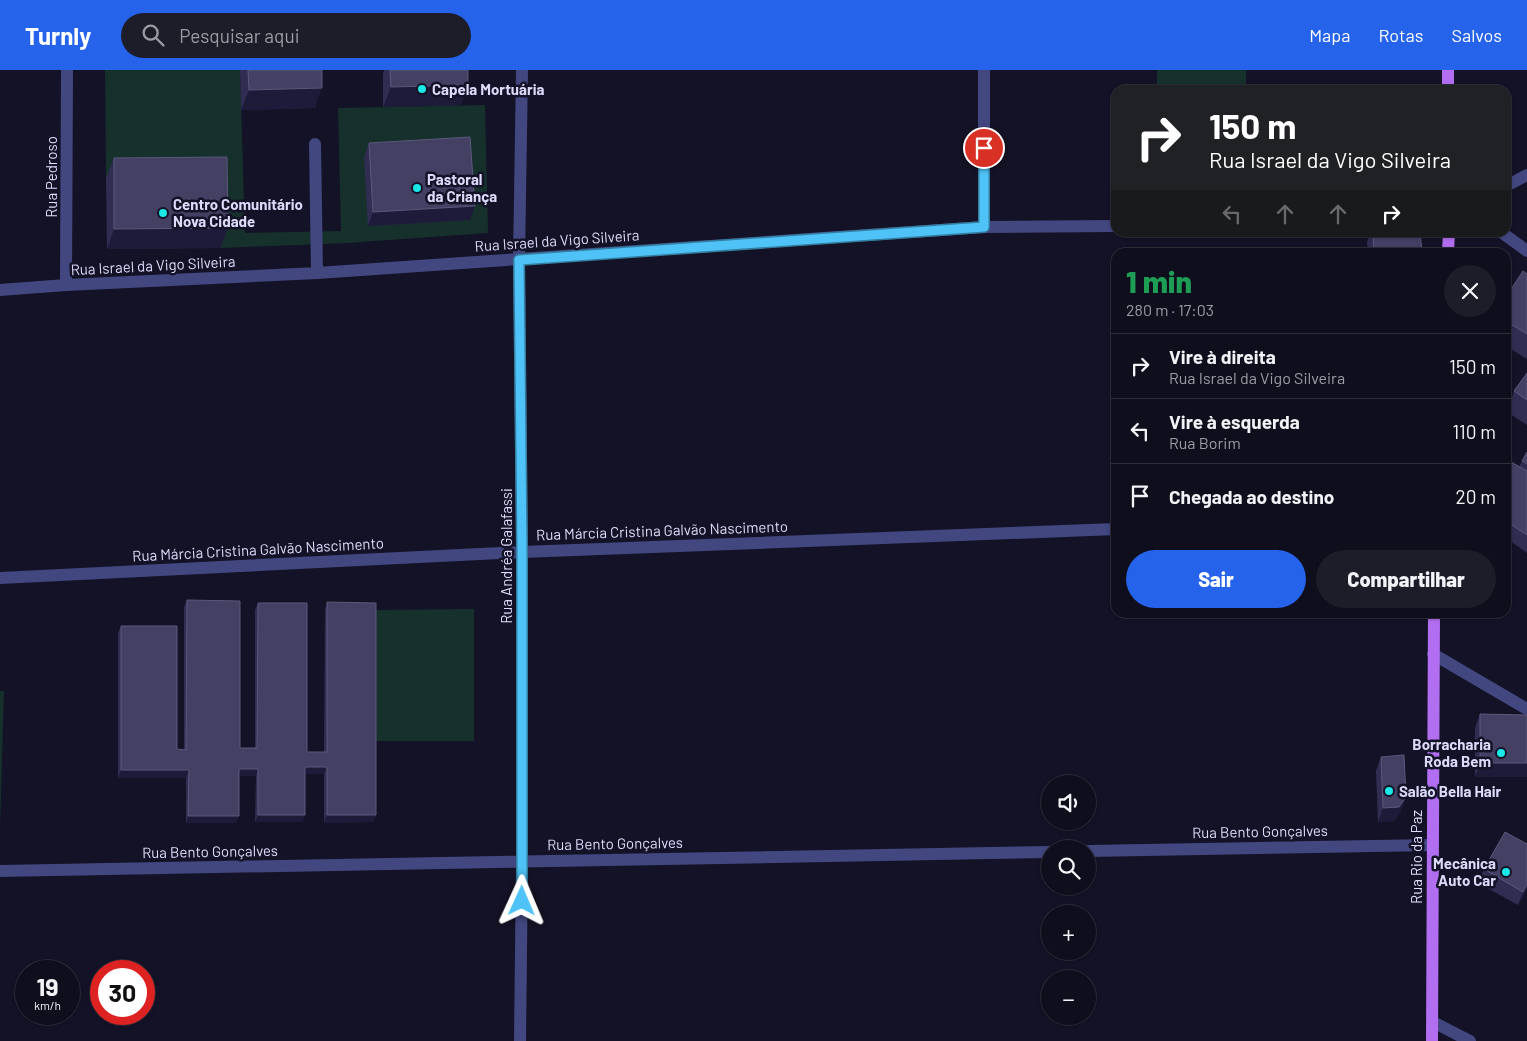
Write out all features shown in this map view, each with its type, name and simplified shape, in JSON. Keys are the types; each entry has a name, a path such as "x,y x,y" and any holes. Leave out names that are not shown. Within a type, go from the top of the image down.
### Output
{"main road":[{"path":"1448,70 1448,85"},
{"name":"Rua Rio da Paz","path":"1432,1041 1434,618"}],"street":[{"name":"Rua Pedroso","path":"66,285 67,70"},
{"name":"Rua Andréa Galafassi","path":"520,1041 522,552 519,260 522,70"},
{"path":"984,70 984,227"},
{"path":"314,144 317,273"},
{"path":"1511,183 1527,175"},
{"name":"Rua Israel da Vigo Silveira","path":"0,290 317,273 984,227 1111,226"},
{"path":"1508,237 1527,251"},
{"name":"Rua Márcia Cristina Galvão Nascimento","path":"0,578 522,552 1111,529"},
{"path":"1433,654 1527,709"},
{"name":"Rua Bento Gonçalves","path":"1096,851 1433,844"},
{"name":"Rua Bento Gonçalves","path":"0,871 1041,852"},
{"path":"1433,1022 1470,1041"}],"green space":[{"path":"105,70 240,70 245,233 341,231 338,108 485,105 488,233 347,243 220,248 219,177 106,178"},
{"path":"1157,70 1246,70 1246,85 1157,85"},
{"path":"474,609 474,741 373,741 374,610"},
{"path":"0,691 4,691 0,830"}],"building":[{"path":"248,70 322,70 322,88 249,90"},
{"path":"390,70 468,70 468,85 391,87"},
{"name":"Pastoral da Criança","path":"470,137 475,206 373,212 369,143"},
{"name":"Centro Comunitário Nova Cidade","path":"227,157 228,228 114,229 114,158"},
{"path":"1373,237 1420,237 1422,248 1374,248"},
{"path":"1523,271 1527,274 1527,334 1511,324 1511,289"},
{"path":"1527,373 1527,400 1514,391"},
{"path":"1527,452 1527,464 1522,461"},
{"path":"1511,462 1527,471 1527,535 1511,524"},
{"path":"187,600 240,601 240,748 257,748 258,603 307,603 307,752 327,752 327,602 376,603 376,815 327,815 327,767 305,767 305,815 258,815 258,769 239,769 239,816 188,816 189,770 121,770 121,626 177,626 177,749 186,750"},
{"name":"Borracharia Roda Bem","path":"1480,714 1527,715 1527,763 1480,763"},
{"path":"1404,755 1406,797 1399,807 1383,808 1381,757"},
{"name":"Mecânica Auto Car","path":"1505,832 1527,844 1527,884 1523,892 1484,869"}],"place":[{"name":"Capela Mortuária","path":"422,89"},
{"name":"Pastoral da Criança","path":"417,188"},
{"name":"Centro Comunitário Nova Cidade","path":"163,213"},
{"name":"Borracharia Roda Bem","path":"1501,753"},
{"name":"Salão Bella Hair","path":"1389,791"},
{"name":"Mecânica Auto Car","path":"1506,872"}],"route":[{"path":"522,901 522,552 519,260 984,227 984,148"}]}
